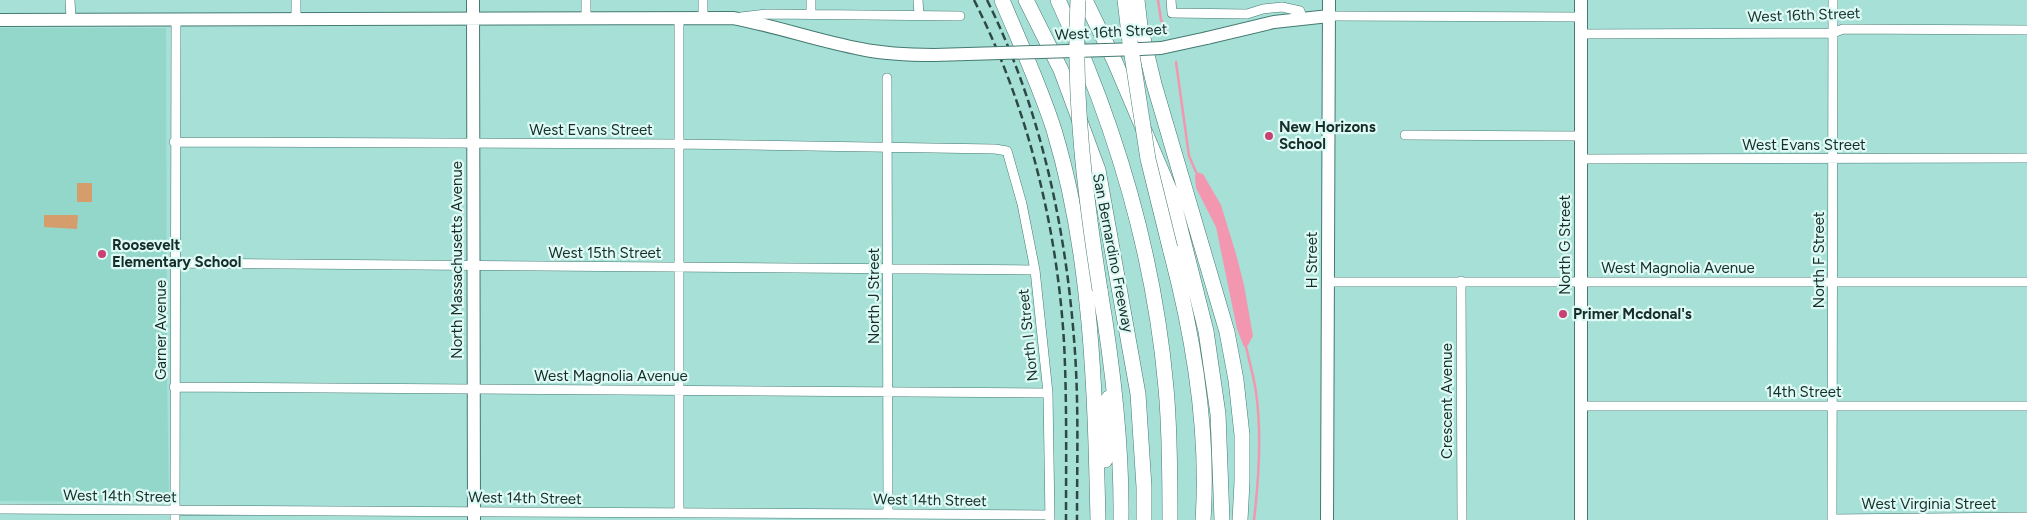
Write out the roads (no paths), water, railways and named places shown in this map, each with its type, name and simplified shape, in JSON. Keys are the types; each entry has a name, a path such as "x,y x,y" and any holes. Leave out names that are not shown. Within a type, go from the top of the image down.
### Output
{"highway":[{"path":"1002,0 1054,130 1065,171 1093,355 1099,520"},
{"name":"San Bernardino Freeway","path":"1026,0 1062,70 1098,170 1130,340 1138,394 1144,487 1144,520"},
{"name":"San Bernardino Freeway","path":"1058,0 1080,47 1100,99 1128,183 1146,253 1158,318 1166,389 1170,520"},
{"path":"1078,0 1078,112 1087,210 1112,360 1118,420 1121,520"},
{"path":"1085,0 1115,62 1172,196 1206,331 1218,414 1222,520"},
{"path":"1125,0 1148,159 1191,343 1200,417 1205,491 1204,520"},
{"path":"1137,0 1140,26 1154,84 1227,332 1236,380 1242,435 1240,520"},
{"path":"1099,520 1112,360"}],"street":[{"path":"70,0 70,19"},
{"path":"296,0 296,20"},
{"name":"North Massachusetts Avenue","path":"473,0 474,516"},
{"path":"586,0 586,19"},
{"path":"703,0 703,19"},
{"path":"810,0 811,14"},
{"path":"918,0 918,15"},
{"path":"1171,0 1172,14 1247,14 1263,9 1282,7 1297,10 1302,18"},
{"name":"H Street","path":"1327,520 1329,0"},
{"name":"North G Street","path":"1580,520 1581,0"},
{"name":"North F Street","path":"1832,519 1833,0"},
{"name":"West 16th Street","path":"0,20 703,19 767,14 960,16"},
{"name":"West 16th Street","path":"733,18 860,49 908,55 934,55 1141,49 1170,46 1274,22 1329,16 1581,17"},
{"path":"679,19 679,512"},
{"name":"Garner Avenue","path":"175,515 174,142 176,20"},
{"name":"West 16th Street","path":"1581,34 1833,33 1843,29 2027,30"},
{"name":"North J Street","path":"887,78 888,513"},
{"path":"1405,135 1581,136"},
{"name":"West Evans Street","path":"174,142 887,146 995,148 1007,151"},
{"name":"North I Street","path":"1007,151 1022,204 1035,270 1048,393 1050,518"},
{"name":"West Evans Street","path":"1581,159 2027,158"},
{"name":"West 15th Street","path":"174,263 474,267 678,266 888,270 1035,270"},
{"name":"West Magnolia Avenue","path":"1328,282 2027,282"},
{"name":"Crescent Avenue","path":"1461,282 1462,520"},
{"name":"West Magnolia Avenue","path":"174,387 1048,393"},
{"name":"14th Street","path":"1581,406 2027,406"},
{"name":"West 14th Street","path":"0,509 175,515 595,516 679,512 709,517 888,513 1050,518"},
{"name":"West Virginia Street","path":"1832,519 2027,517"}],"waterway":[{"path":"1158,0 1161,20 1167,30"},
{"path":"1176,62 1189,156 1196,172"},
{"path":"1246,346 1255,386 1259,424 1254,520"}],"railway":[{"path":"974,0 993,40 1024,124 1036,166 1054,254 1064,342 1066,520"},
{"path":"987,0 1005,40 1035,123 1047,165 1064,251 1076,362 1077,520"}],"place":[{"name":"New Horizons School","path":"1269,136"},
{"name":"Roosevelt Elementary School","path":"102,254"},
{"name":"Primer Mcdonal's","path":"1563,314"}]}
